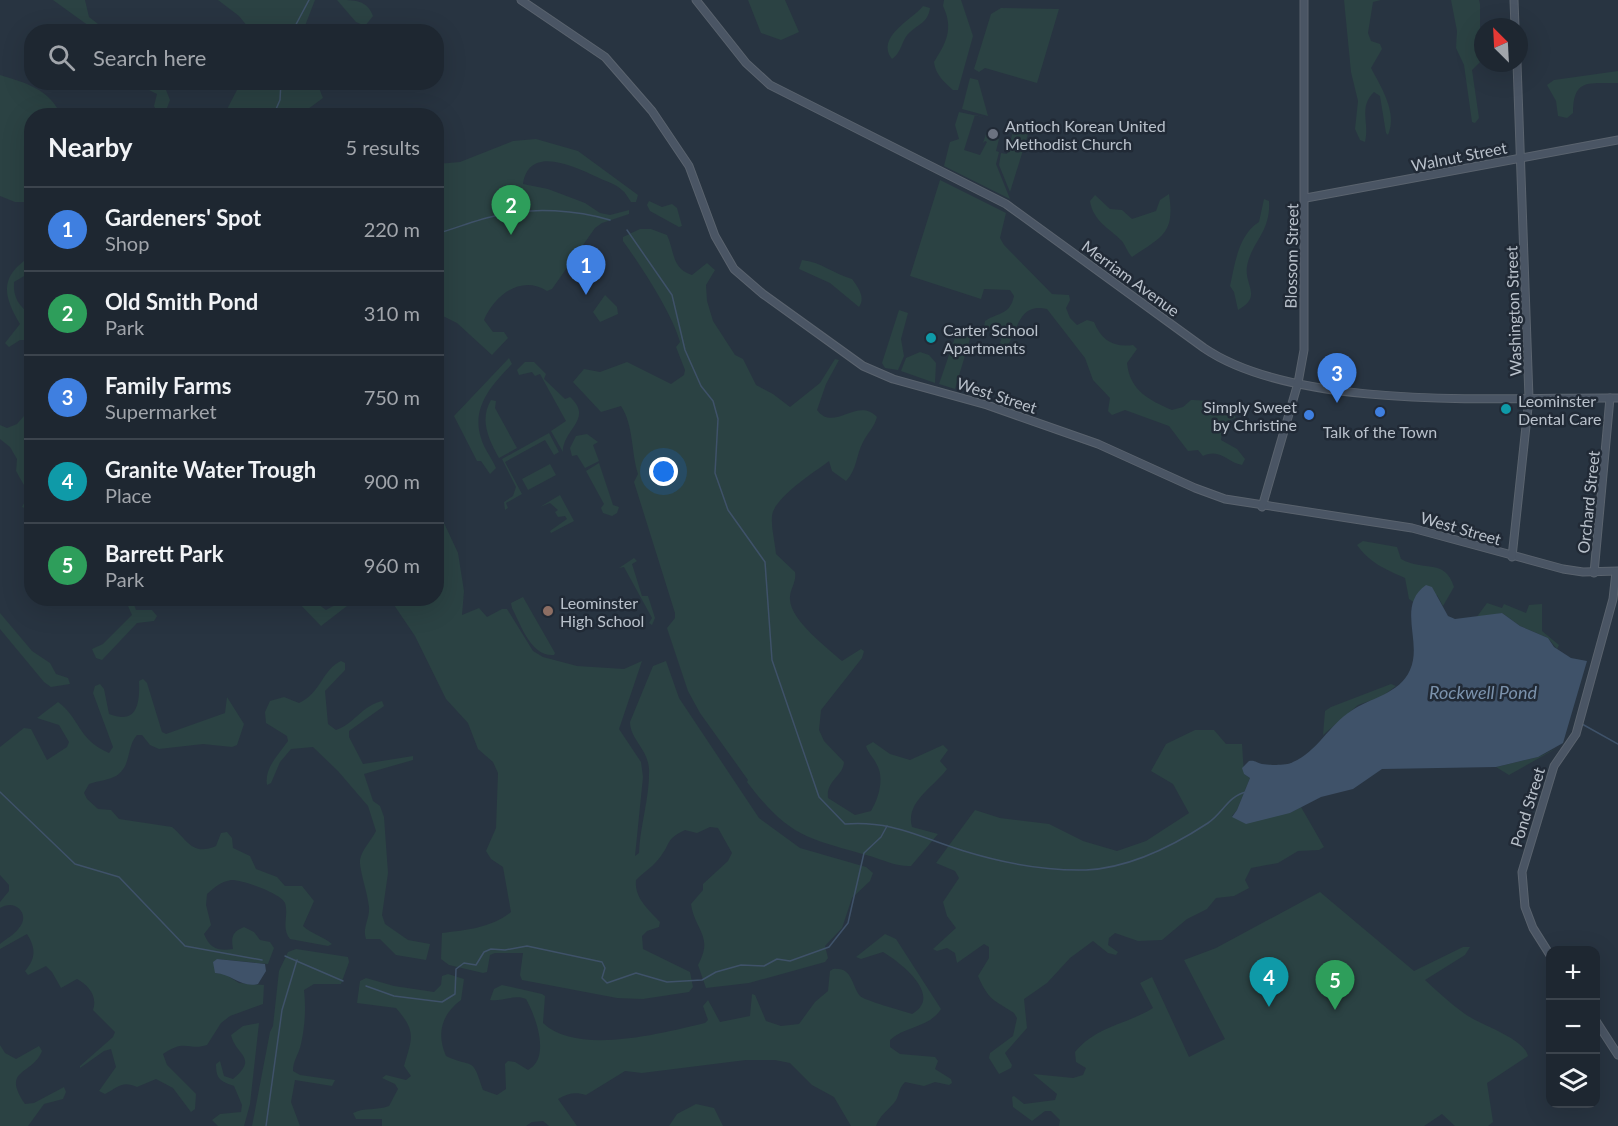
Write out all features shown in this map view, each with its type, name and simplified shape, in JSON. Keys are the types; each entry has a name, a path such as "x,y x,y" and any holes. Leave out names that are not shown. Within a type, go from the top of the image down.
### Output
{"street":[{"name":"West Street","path":"521,0 590,45 622,75 652,111 689,166 715,236 734,269 827,342 863,366 883,375 1057,429 1121,453 1211,495 1262,507 1412,528 1553,567 1594,573 1617,572"},
{"name":"Merriam Avenue","path":"696,0 746,63 770,85 1006,204 1211,352 1268,375 1298,383 1370,394 1614,398"},
{"name":"Blossom Street","path":"1262,507 1298,383 1305,341 1304,0"},
{"path":"1514,0 1515,18"},
{"name":"Washington Street","path":"1512,557 1529,398 1517,72"},
{"name":"Walnut Street","path":"1306,198 1618,140"},
{"name":"Orchard Street","path":"1594,573 1614,398"},
{"name":"Pond Street","path":"1546,947 1529,919 1521,885 1522,872 1551,774 1558,758 1571,744 1577,727 1616,596 1617,572"},
{"path":"1600,1028 1618,1055"}],"green space":[{"path":"53,0 85,0 89,17 98,24 86,24"},
{"path":"218,0 315,0 306,24 246,24"},
{"path":"337,0 360,2 367,7 373,16 367,24 356,22"},
{"path":"748,0 785,0 799,32 781,40 761,33"},
{"path":"944,0 961,0 973,36 958,90 953,90 938,74 934,62 947,36 948,22 943,6"},
{"path":"1344,0 1381,0 1373,2 1368,33 1371,41 1380,44 1382,49 1371,68 1387,100 1391,127 1388,135 1380,96 1374,92 1365,110 1365,142 1360,140 1355,129 1358,101 1351,72"},
{"path":"1451,0 1479,0 1480,18 1474,18 1474,68 1472,70 1479,118 1475,123 1472,122 1464,65 1456,48 1457,31"},
{"path":"923,6 930,8 927,17 908,34 898,53 892,59 888,51 891,36"},
{"path":"1001,8 1059,9 1037,83 985,68 979,72 974,69 991,14"},
{"path":"1618,71 1618,83 1585,85 1576,93 1573,113 1567,118 1558,116 1556,101 1547,85 1554,80"},
{"path":"0,75 24,83 24,90 39,90 57,108 24,108 24,202 15,202 0,196"},
{"path":"970,78 978,80 988,116 962,109"},
{"path":"149,90 166,90 170,100 167,108 155,108 157,94"},
{"path":"237,90 320,90 323,98 309,108 228,108"},
{"path":"959,112 975,115 964,150 980,155 987,142 983,143 986,134 999,139 996,164 1010,199 944,166 950,142 959,139 955,125"},
{"path":"1019,127 1029,131 1010,192 999,165 1001,153 1007,154 1014,128"},
{"path":"536,139 578,151 638,195 636,202 631,202 614,184 566,164 543,162 534,165 527,172 523,184 548,189 585,203 600,213 610,215 629,210 629,214 602,223 595,228 552,289 547,291 537,286 518,286 494,303 484,320 493,332 504,332 508,338 492,355 457,323 444,316 444,163 460,162 513,141"},
{"path":"940,180 1006,213 1000,238 1004,245 1052,294 1069,295 1070,300 1066,308 1070,318 1077,325 1087,320 1094,322 1104,338 1114,344 1133,345 1137,349 1127,363 1129,373 1136,388 1148,398 1172,410 1183,407 1191,400 1210,402 1228,409 1236,418 1225,426 1221,440 1237,449 1245,459 1242,465 1219,455 1203,456 1198,450 1188,451 1169,426 1125,410 1112,415 1108,411 1110,398 1093,380 1085,358 1047,309 1036,308 1028,311 1018,323 1011,340 1000,354 997,352 1002,337 1000,332 984,328 985,321 1010,307 1014,296 1010,290 984,289 981,299 910,276"},
{"path":"1169,194 1168,226 1159,238 1132,257 1122,241 1094,214 1090,201 1095,195 1110,209 1122,210 1132,219 1156,211 1160,200"},
{"path":"1264,199 1269,201 1267,221 1249,257 1247,266 1251,290 1250,300 1238,310 1234,292 1230,286 1238,251 1246,234 1259,222"},
{"path":"649,201 662,207 672,204 677,208 682,226 679,227 650,211 647,205"},
{"path":"640,229 651,229 667,235 677,264 685,272 692,275 707,263 715,270 706,285 707,301 713,321 735,355 743,359 756,385 790,407 820,383 835,359 839,360 826,384 817,410 831,418 862,410 877,417 861,447 850,477 846,481 832,471 829,461 787,493 774,509 772,525 776,554 795,572 790,600 796,616 842,661 861,649 864,651 862,658 821,710 819,730 824,741 844,762 830,787 828,798 855,815 871,811 878,794 880,781 879,769 866,746 873,742 890,754 910,760 943,745 948,750 940,761 947,769 922,795 911,818 912,827 938,834 911,866 896,864 830,845 800,833 788,825 775,814 747,782 748,780 700,713 688,691 667,628 675,618 675,613 634,482 638,474 628,422 621,406 601,412 573,382 584,369 600,372 627,362 671,384 684,375 685,370 676,347 680,342 676,330 647,276 623,241 623,237"},
{"path":"802,260 815,263 852,279 859,289 862,300 859,307 830,283 799,269"},
{"path":"24,261 24,276 14,282 14,288 18,301 24,309 24,340 9,347 5,343 20,324 10,305 7,289 11,275"},
{"path":"605,295 617,307 618,314 600,322 593,312"},
{"path":"899,310 908,313 901,339 904,356 898,370 885,368 882,363"},
{"path":"951,326 972,332 955,389 939,384 958,329"},
{"path":"920,352 929,355 936,363 935,383 901,371 906,358"},
{"path":"509,358 512,364 485,397 479,416 482,442 496,468 490,474 481,461 477,461 454,416"},
{"path":"525,362 534,362 546,374 544,379 565,399 570,397 577,405 578,418 567,437 563,452 551,431 566,421 540,374 535,376 532,372 519,375 517,370"},
{"path":"491,400 496,401 495,408 517,448 499,458 487,430 487,407"},
{"path":"24,416 24,485 16,471 17,459 10,447 0,439 0,425 7,428 17,424"},
{"path":"549,433 559,452 554,455 545,440 505,462 522,494 506,503 508,508 505,510 504,502 513,496 516,487 502,459"},
{"path":"587,434 598,442 593,445 599,461 585,468 577,455 572,456 570,448 576,436"},
{"path":"599,463 613,505 619,507 617,513 612,516 603,513 601,508 604,504 586,471"},
{"path":"550,464 556,475 528,490 522,479"},
{"path":"560,495 574,521 551,533 550,531 567,519 565,516 558,517 555,512 558,510 550,503 540,507"},
{"path":"444,523 458,553 464,591 462,615 479,608 487,617 502,609 507,609 533,651 543,657 577,666 624,669 642,661 619,729 641,762 643,777 635,856 639,853 649,769 646,756 633,734 630,722 653,666 666,661 679,698 759,818 800,848 866,867 873,873 870,881 852,898 842,928 825,946 828,958 825,962 749,983 706,988 698,965 704,940 691,904 703,890 703,884 728,861 732,853 718,828 710,827 697,833 685,830 674,836 658,860 636,880 640,898 660,922 659,927 647,931 642,936 643,949 690,972 693,987 689,992 643,999 617,998 522,980 520,975 523,953 490,955 487,972 483,973 449,965 441,959 442,933 487,925 511,912 503,867 491,859 486,851 496,828 498,773 493,762 478,749 468,723 446,699 415,636 395,606 444,606"},
{"path":"1363,541 1397,547 1401,559 1445,572 1454,587 1443,606 1437,595 1416,597 1415,603 1409,599 1405,578 1384,568 1367,556 1357,545"},
{"path":"634,558 637,561 632,564 642,596 648,596 655,618 652,625 649,623 652,618 624,567 619,568"},
{"path":"523,597 555,653 554,655 539,651 523,631 511,603"},
{"path":"1487,603 1502,608 1504,604 1526,613 1529,605 1542,604 1542,631 1559,645 1557,649 1548,638 1520,626 1502,613 1476,618"},
{"path":"128,606 135,606 136,610 152,610 157,616 154,621 137,623 102,660 96,658 92,649 103,644 132,615"},
{"path":"302,606 321,606 326,610 333,606 347,606 321,626"},
{"path":"0,613 32,651 50,663 56,674 68,678 70,684 51,687 44,682 0,629"},
{"path":"341,661 345,663 345,670 325,691 328,724 336,730 348,724 369,706 382,701 384,706 349,731 349,737 363,764 413,756 413,760 364,774 373,801 380,806 384,817 388,873 382,915 385,924 408,940 430,944 426,960 396,955 380,939 366,939 369,907 360,860 376,831 368,806 338,771 313,747 291,749 280,762 271,783 267,785 270,767 288,741 287,736 266,723 265,712 270,701 284,697 299,703 312,693 330,670"},
{"path":"143,679 147,683 162,732 166,734 225,713 227,697 244,724 237,745 232,747 203,744 159,749 150,745 142,735 137,735 121,772 116,776 89,784 84,793 87,799 98,809 111,810 119,819 172,827 195,848 208,849 216,846 221,833 227,832 232,838 233,848 250,856 256,869 277,877 285,886 302,886 314,901 303,926 332,944 328,946 290,939 286,930 285,903 277,895 261,888 231,880 221,883 207,894 206,905 211,925 204,934 212,946 223,950 233,949 233,935 244,927 254,932 260,940 270,942 274,948 268,964 217,959 215,973 225,974 239,983 264,985 263,1004 230,1016 221,1023 207,1045 177,1047 163,1054 167,1065 196,1094 195,1109 191,1112 173,1088 156,1079 137,1087 127,1084 116,1087 105,1094 99,1091 116,1067 111,1049 104,1051 80,1068 80,1066 113,1037 115,1032 93,1010 94,1000 91,992 77,979 61,988 46,966 28,975 25,971 34,953 27,934 0,949 0,944 17,930 23,918 20,909 16,906 6,905 0,908 0,902 9,891 9,885 0,875 0,747 24,728 31,729 47,760 67,747 69,742 59,725 37,718 58,702 91,741 109,753 113,747 93,693 95,686 100,684 104,689 109,714 126,717 135,710 139,697 139,681"},
{"path":"1391,684 1396,686 1381,697 1358,705 1323,735 1325,711"},
{"path":"1195,730 1214,730 1226,744 1242,744 1244,774 1250,778 1237,810 1232,816 1290,813 1301,807 1324,847 1319,850 1298,851 1278,863 1251,868 1245,880 1249,888 1234,896 1216,898 1207,909 1187,919 1162,940 1138,941 1115,933 1109,938 1108,945 1118,952 1116,955 1108,953 1093,941 1070,958 1047,983 1024,999 1027,1028 1005,1053 1012,1065 1011,1068 999,1074 989,1058 990,1053 1013,1036 1017,1018 1014,1013 989,995 978,976 989,958 989,947 984,944 957,963 955,953 947,948 937,951 933,949 956,928 947,916 943,902 959,878 955,871 936,863 975,810 1000,818 1049,824 1083,841 1117,851 1146,841 1189,813 1173,784 1151,771 1166,744"},
{"path":"1557,748 1509,775 1496,767 1538,757"},
{"path":"1320,892 1414,971 1463,947 1470,947 1465,955 1425,980 1465,1014 1501,1032 1525,1049 1528,1056 1487,1083 1493,1122 1488,1126 1455,1126 1442,1114 1424,1126 1059,1126 1060,1120 1051,1111 1045,1111 1032,1121 1013,1107 1012,1097 1014,1096 1024,1104 1055,1100 1057,1094 1033,1074 1073,1078 1083,1075 1086,1068 1076,1062 1075,1052 1093,1036 1153,1008 1140,983 1152,977 1189,1057 1225,1039 1184,960 1216,948"},
{"path":"885,934 896,939 941,1009 930,1020 896,1035 890,1040 890,1047 900,1054 935,1057 938,1061 935,1069 951,1079 952,1083 949,1085 935,1082 924,1086 905,1082 896,1100 876,1126 851,1126 834,1097 812,1085 790,1063 775,1060 746,1060 642,1073 625,1071 586,1095 565,1095 558,1099 577,1126 549,1126 543,1121 532,1122 526,1126 382,1126 382,1119 356,1119 353,1113 389,1106 398,1089 395,1084 382,1078 386,1075 406,1080 411,1076 404,1066 411,1036 403,1016 396,1008 357,1003 360,981 366,978 394,986 434,992 441,985 442,976 448,974 464,979 461,1000 454,1005 445,1018 441,1032 443,1048 446,1056 474,1067 483,1090 497,1095 506,1089 505,1064 508,1061 515,1062 528,1070 535,1064 540,1047 537,1026 526,999 517,997 490,1000 494,989 502,985 545,996 543,1023 558,1033 598,1040 644,1036 705,1023 708,1020 703,1006 708,1000 720,1022 750,1016 752,994 755,995 766,1021 781,1026 799,1024 815,1002 828,991 830,971 833,969 840,969 848,974 857,992 863,998 912,1014 921,1007 923,998 916,980 908,971 883,952 861,959 856,957"},
{"path":"296,949 348,957 349,962 341,984 314,984 304,990 303,1030 300,1048 293,1067 293,1071 300,1075 335,1080 332,1086 295,1080 291,1102 300,1126 252,1126 273,1026 279,971 288,952"},
{"path":"259,1023 250,1104 244,1126 218,1126 212,1120 220,1114 241,1112 242,1105 234,1086 222,1081 218,1076 216,1064 220,1061 224,1076 233,1079 241,1072 244,1057 231,1035 243,1026"},
{"path":"0,1045 5,1053 16,1059 39,1046 42,1051 32,1065 17,1078 18,1092 25,1104 34,1103 64,1087 66,1092 63,1099 44,1104 28,1126 0,1126"},
{"path":"696,1104 714,1108 723,1126 669,1126 677,1114"}],"water":[{"name":"Rockwell Pond","path":"1426,585 1432,587 1448,616 1455,619 1502,613 1520,626 1548,638 1554,647 1571,658 1587,661 1563,743 1538,757 1496,767 1382,769 1353,789 1321,797 1290,813 1246,824 1232,817 1250,778 1244,774 1242,768 1249,761 1282,765 1301,758 1343,717 1358,706 1392,690 1405,678 1413,659 1411,614 1413,603 1417,594"},
{"path":"217,959 265,964 266,971 258,984 241,983 215,973 213,962"}],"waterway":[{"path":"296,24 309,0"},
{"path":"276,108 281,90"},
{"path":"444,232 491,217 526,211 569,212 610,220"},
{"path":"627,230 672,295 685,350 701,386 713,401 718,419 715,473 728,510 765,562 772,660 819,797 845,824 862,823 892,827 1009,863 1039,868 1086,870 1134,860 1180,840 1208,823 1230,801 1246,792"},
{"path":"1582,724 1618,744"},
{"path":"0,792 75,864 119,877 185,946 262,960"},
{"path":"366,986 394,996 442,1002 455,994 456,969 464,963 476,965 484,952 491,949 505,950 527,946 602,962 605,968 602,978 607,983 636,973 667,982 702,980 716,972 741,965 764,966 777,959 790,961 829,947 848,923 864,853 881,837 887,826"},
{"path":"285,956 343,981"},
{"path":"266,1126 282,1010 297,960"}],"place":[{"name":"Antioch Korean United Methodist Church","path":"993,134"},
{"name":"Old Smith Pond","path":"511,235"},
{"name":"Gardeners' Spot","path":"586,295"},
{"name":"Carter School Apartments","path":"931,338"},
{"name":"Family Farms","path":"1337,403"},
{"name":"Leominster Dental Care","path":"1506,409"},
{"name":"Talk of the Town","path":"1380,412"},
{"name":"Simply Sweet by Christine","path":"1309,415"},
{"name":"Leominster High School","path":"548,611"},
{"name":"Granite Water Trough","path":"1269,1007"},
{"name":"Barrett Park","path":"1335,1010"}]}
